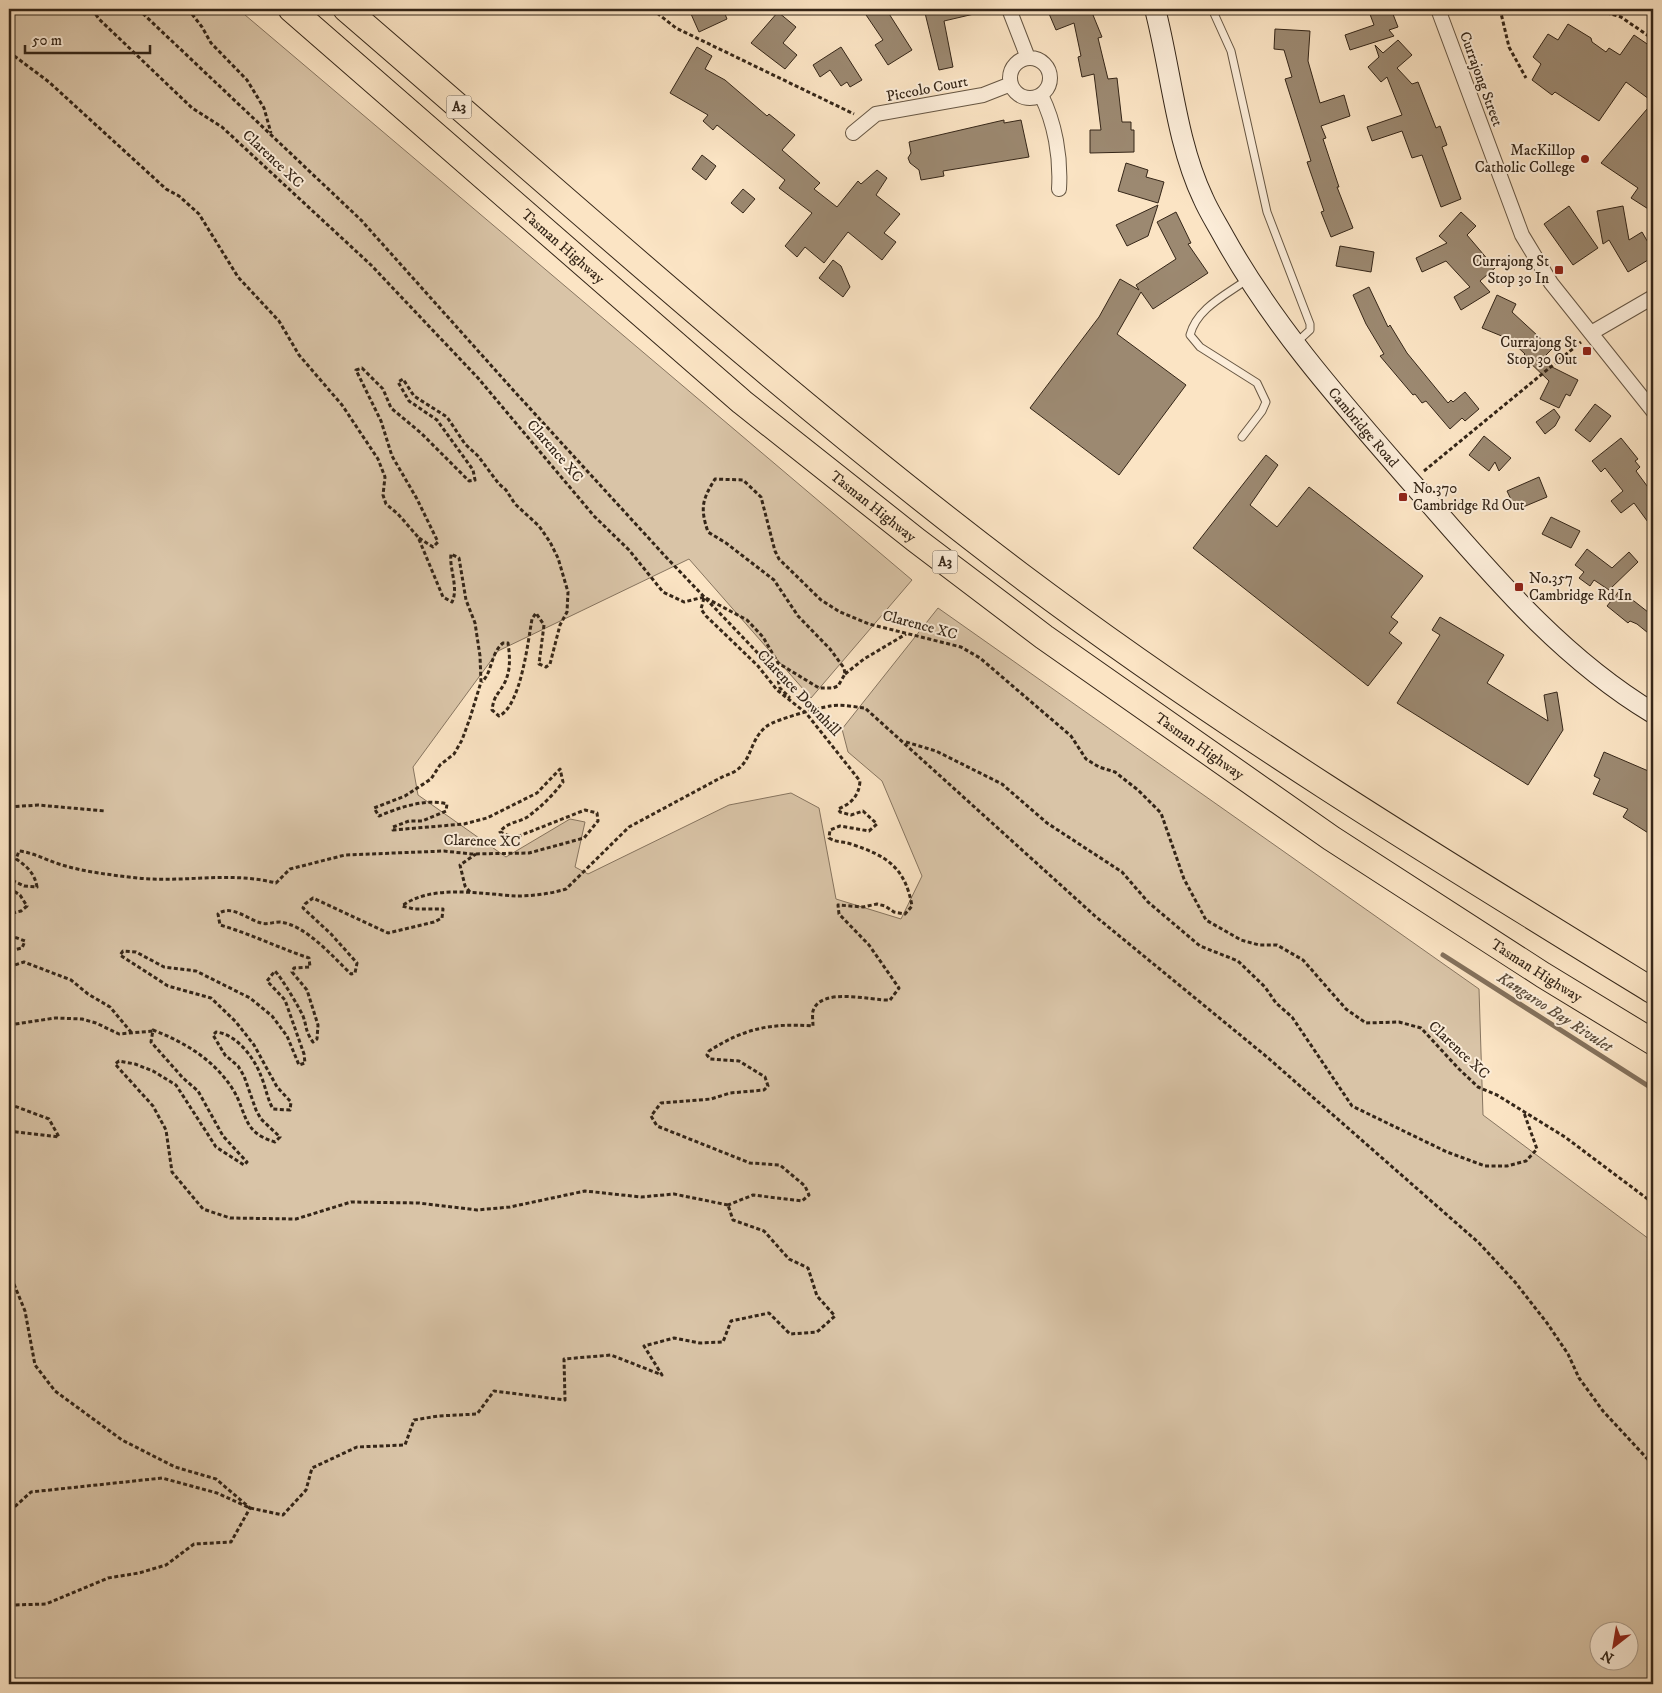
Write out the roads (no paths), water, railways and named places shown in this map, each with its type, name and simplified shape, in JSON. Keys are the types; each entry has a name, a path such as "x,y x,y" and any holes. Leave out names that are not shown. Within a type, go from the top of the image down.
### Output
{"highway":[{"name":"Tasman Highway","path":"291,9 742,402 916,540 1044,637 1331,838 1543,975 1653,1042"},
{"name":"A3","path":"346,9 700,317 842,435 1020,575 1155,674 1292,766 1444,863 1653,989"},
{"path":"1543,975 1653,1049"}],"main road":[{"name":"Cambridge Road","path":"1155,9 1187,154 1203,198 1248,279 1296,344 1488,571 1555,640 1607,683 1653,713"}],"street":[{"path":"1009,9 1028,58"},
{"name":"Currajong Street","path":"1438,9 1522,235 1552,283 1653,411"},
{"path":"1028,58 1041,61 1049,71 1049,84 1041,95 1023,97 1018,94 1011,84 1010,78 1013,67 1022,59 1028,58"},
{"name":"Piccolo Court","path":"853,133 876,114 983,95 1011,84"},
{"path":"1041,95 1050,112 1060,166 1059,189"},
{"path":"1591,333 1653,298"}],"lane":[{"path":"1212,9 1231,51 1267,212 1310,324 1310,330 1296,344"},
{"path":"1242,437 1266,402 1257,383 1200,347 1190,335 1193,323 1204,310 1248,279"}],"waterway":[{"name":"Kangaroo Bay Rivulet","path":"1443,955 1653,1089"}],"place":[{"name":"MacKillop Catholic College","path":"1585,159"},
{"name":"Currajong St Stop 30 In","path":"1559,270"},
{"name":"Currajong St Stop 30 Out","path":"1587,351"},
{"name":"No.370 Cambridge Rd Out","path":"1403,497"},
{"name":"No.357 Cambridge Rd In","path":"1519,587"}]}
